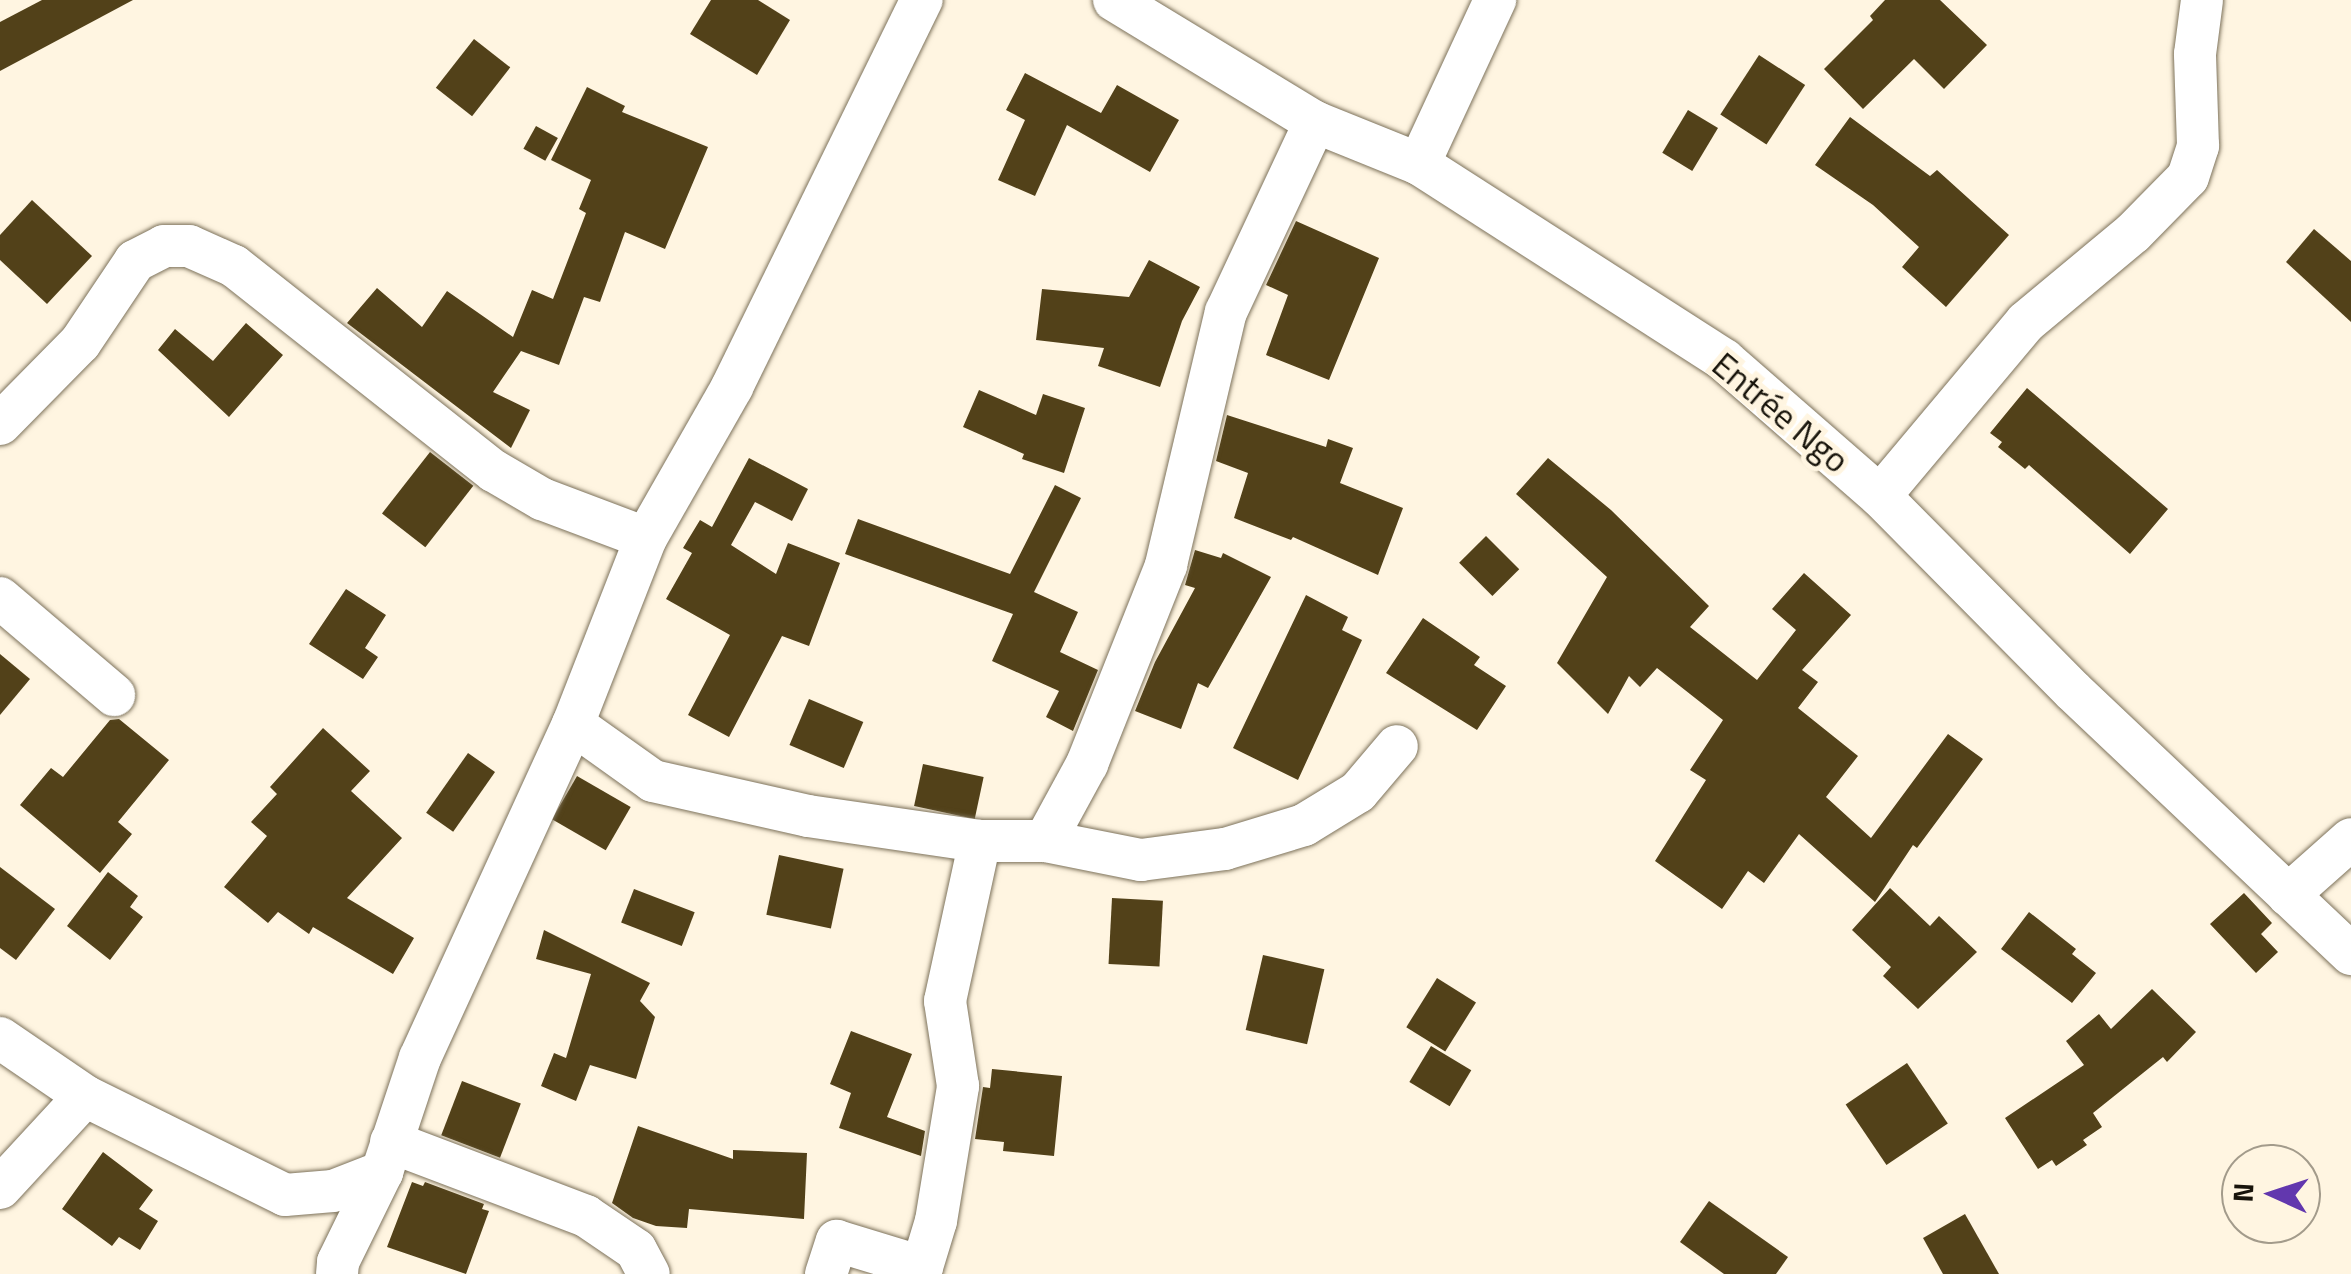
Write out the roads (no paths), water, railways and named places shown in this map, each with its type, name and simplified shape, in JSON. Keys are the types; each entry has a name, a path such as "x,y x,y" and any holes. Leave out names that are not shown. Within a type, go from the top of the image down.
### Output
{"street":[{"path":"337,1274 338,1262 386,1157 427,1041 573,724 646,538 732,386 922,0"},
{"name":"Entrée Ngo","path":"1114,0 1315,122 1419,164 1724,360 1880,496 2073,690 2351,954"},
{"path":"1419,164 1495,0"},
{"path":"1880,496 2026,322 2134,233 2188,177 2198,146 2195,54 2202,0"},
{"path":"1044,841 1087,764 1166,565 1226,312 1315,122"},
{"path":"0,424 80,343 135,262 164,246 189,246 234,266 494,471 542,499 646,538"},
{"path":"0,598 114,694"},
{"path":"573,724 653,782 808,816 980,841 1044,841 1141,860 1225,849 1304,825 1358,792 1397,746"},
{"path":"2288,895 2351,839"},
{"path":"826,1274 837,1241 922,1267 936,1221 958,1086 945,1001 980,841"},
{"path":"0,1038 85,1096 246,1180 285,1195 333,1191 386,1157 586,1216 636,1250 649,1274"},
{"path":"0,1188 85,1096"}]}
